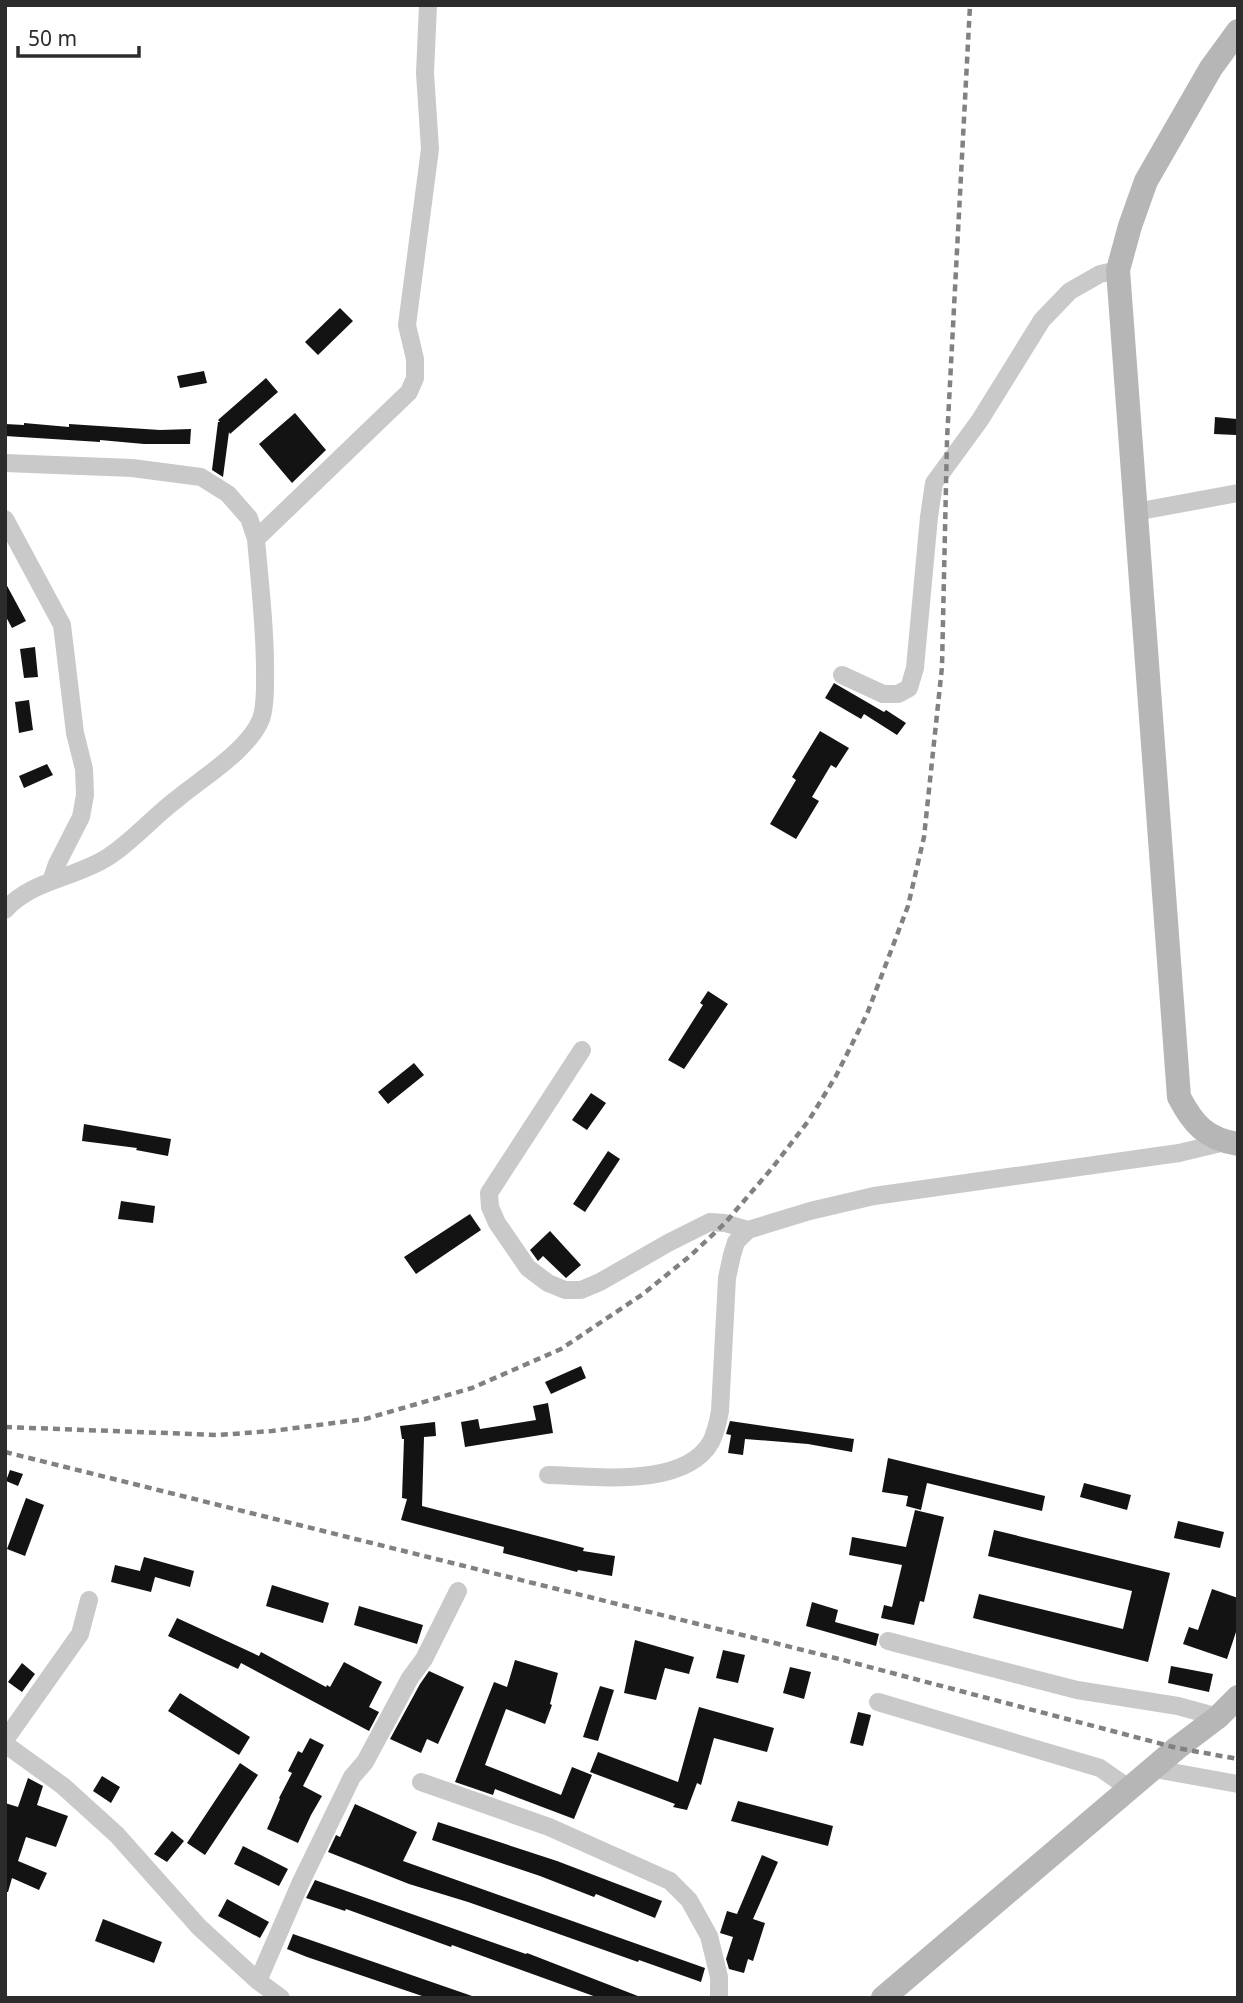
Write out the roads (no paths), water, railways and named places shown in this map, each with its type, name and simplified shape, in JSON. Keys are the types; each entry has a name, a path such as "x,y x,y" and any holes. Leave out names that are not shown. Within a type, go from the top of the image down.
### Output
{"street":[{"path":"256,539 409,392 415,378 415,359 407,325 430,149 425,73 428,5"},
{"path":"1231,1143 1207,1133 1190,1119 1179,1097 1118,271 1146,181 1212,68 1238,31"},
{"path":"842,675 883,694 898,694 909,688 915,668 934,483 980,420 1042,320 1070,291 1101,274 1118,271"},
{"path":"5,463 132,468 201,477 228,494 249,518 256,539 266,662 261,719 249,737 231,755 110,856 80,873 35,887 5,909"},
{"path":"1135,512 1238,493"},
{"path":"5,519 62,625 75,733 84,769 85,795 80,817 51,881"},
{"path":"582,1050 489,1193 490,1206 497,1223 528,1268 548,1283 565,1290 581,1290 710,1222 725,1223 748,1230"},
{"path":"548,1475 642,1477 675,1470 693,1460 709,1445 717,1429 720,1411 727,1278 736,1242 748,1230 810,1211 874,1196 1179,1153 1231,1143"},
{"path":"258,1982 300,1884 352,1777 365,1762 410,1678 425,1659 458,1591"},
{"path":"89,1600 80,1634 5,1742 62,1786 117,1835 199,1927 258,1982 281,1998"},
{"path":"888,1641 1077,1690 1178,1706 1219,1717"},
{"path":"883,1998 1177,1748 1219,1717 1238,1697"},
{"path":"878,1702 1100,1768 1130,1789"},
{"path":"1154,1769 1238,1784"},
{"path":"421,1782 550,1828 670,1881 689,1900 709,1936 719,1977 719,1998"}],"railway":[{"path":"5,1427 218,1435 272,1431 365,1419 472,1388 561,1349 643,1294 725,1223 809,1120 836,1076 867,1014 908,906 924,837 942,667 947,440 970,5"},
{"path":"5,1452 839,1659 1177,1748 1238,1759"}]}
